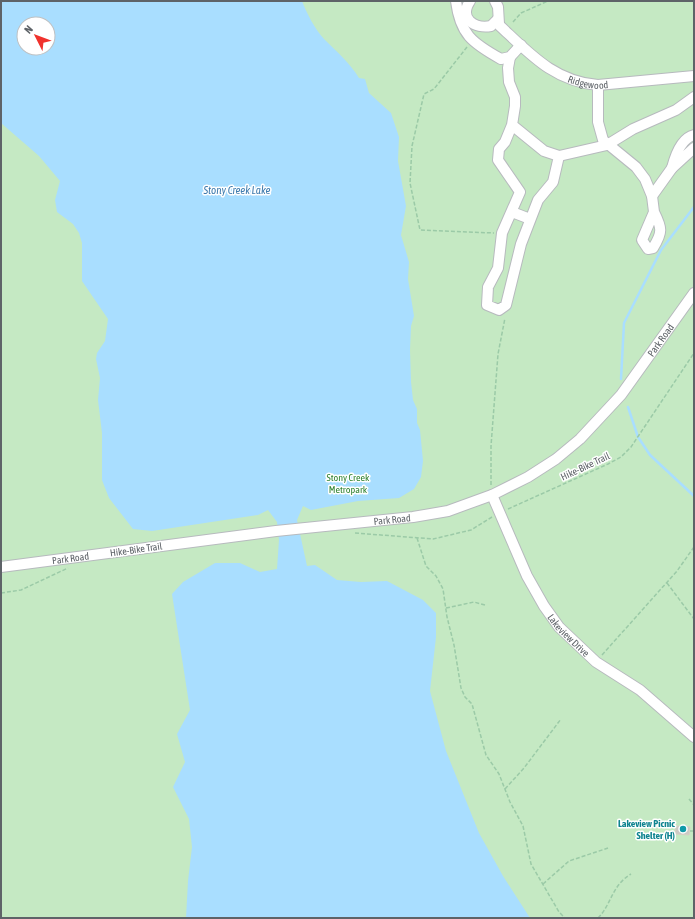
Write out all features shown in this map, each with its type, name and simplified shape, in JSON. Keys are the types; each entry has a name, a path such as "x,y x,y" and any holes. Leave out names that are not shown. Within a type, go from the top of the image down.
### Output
{"street":[{"path":"456,1 458,19 466,33 483,49 506,58"},
{"path":"470,1 466,12 470,22 480,27 496,23 498,7 495,1"},
{"name":"Ridgewood","path":"496,23 553,72 568,80 583,84 598,85 694,76"},
{"path":"506,58 521,45"},
{"path":"506,58 509,82 515,97 515,106 512,125 505,142 499,150 498,160 520,192 502,233 498,268 488,287 487,305 499,310 506,305 521,244 538,200 552,182 559,156"},
{"path":"598,85 598,122 603,140 607,145 636,167 646,179 652,196 654,212"},
{"path":"512,125 544,151 559,156 607,145 633,129 676,110 694,97"},
{"path":"672,168 676,153 686,140 694,135"},
{"path":"652,196 672,168 694,148"},
{"path":"512,212 530,219"},
{"name":"Park Road","path":"1,567 276,531 413,517 448,511 492,495 533,474 556,459 580,439 621,395 694,293"},
{"name":"Lakeview Drive","path":"492,495 527,576 544,606 559,627 596,662 640,690 694,737"}],"path":[{"path":"513,22 522,13 548,1"},
{"path":"472,39 463,54 434,89 424,94 412,146 410,183 420,230 502,233"},
{"path":"492,495 491,439 498,354 506,305"},
{"name":"Hike-Bike Trail","path":"504,511 608,464 621,456 634,442 694,353"},
{"path":"349,532 433,538 471,530 496,515"},
{"path":"417,538 424,562 443,589 461,688 465,697 472,704 486,755 499,774 523,826 531,864 559,912 565,918"},
{"path":"596,662 667,583 694,547"},
{"path":"1,593 21,590 72,566"},
{"path":"667,583 694,619"},
{"path":"446,608 474,602 486,606"},
{"path":"505,789 524,768 561,719"},
{"path":"689,799 694,805"},
{"path":"544,884 569,861 608,848"},
{"path":"598,918 604,911 615,887 631,874"}],"green space":[{"name":"Stony Creek Metropark","path":"1,1 694,1 694,918 1,918"}],"water":[{"name":"Stony Creek Lake","path":"1,1 302,1 306,11 324,39 347,62 359,78 365,79 369,93 391,113 399,137 398,161 406,206 401,235 409,262 408,279 414,316 411,326 411,382 413,400 417,409 417,423 420,430 423,461 421,477 414,489 399,498 358,501 311,510 303,506 297,520 307,566 315,565 337,580 361,582 387,581 423,600 436,613 436,637 430,691 446,751 479,833 503,876 530,918 186,918 192,847 189,819 173,787 185,762 177,734 190,710 172,594 183,582 215,563 240,563 260,572 277,569 279,540 277,522 268,510 258,515 152,531 133,529 109,498 102,480 102,433 98,400 100,378 96,359 97,353 105,341 108,319 82,281 82,243 79,233 73,224 57,212 55,200 60,181 39,156 1,123"}],"building":[{"name":"Lakeview Picnic Shelter (H)","path":"676,826 690,827 689,835 675,834"}],"waterway":[{"path":"621,379 624,323 661,250 694,207"},
{"path":"628,407 638,437 650,455 694,496"}],"place":[{"name":"Lakeview Picnic Shelter (H)","path":"683,829"}]}
